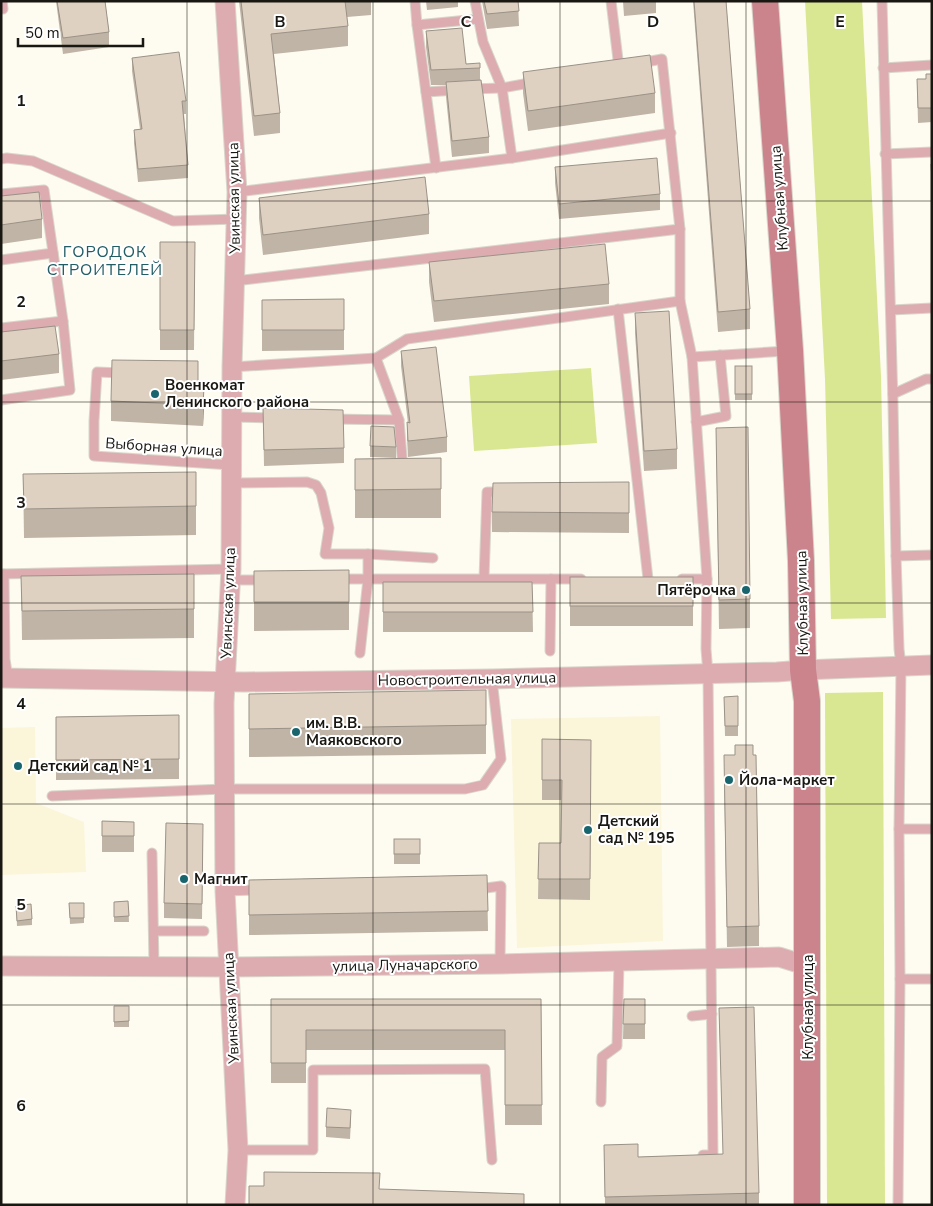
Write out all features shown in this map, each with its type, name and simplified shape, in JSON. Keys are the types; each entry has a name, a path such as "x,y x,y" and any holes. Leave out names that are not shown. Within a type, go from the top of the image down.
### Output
{"main road":[{"name":"Клубная улица","path":"765,1 790,350 802,561 803,670 807,701 807,1205"}],"street":[{"name":"Увинская улица","path":"225,1 237,192 232,367 230,574 224,681 225,891 238,1150 235,1205"},
{"name":"Новостроительная улица","path":"5,678 244,682 492,679 777,672 932,665"},
{"name":"улица Луначарского","path":"1,966 229,967 500,964 779,956 808,966"}],"lane":[{"path":"1,9 3,9 2,1"},
{"path":"415,1 436,168"},
{"path":"475,1 483,42 502,88 512,158"},
{"path":"611,1 619,68"},
{"path":"882,1 896,556 901,666 898,1205"},
{"path":"417,25 478,19"},
{"path":"610,69 662,59 680,229 680,301 692,357 707,579 706,649 708,674 712,959 713,1155 696,1155"},
{"path":"883,68 932,65"},
{"path":"426,92 502,88 543,81"},
{"path":"237,192 512,158 671,132"},
{"path":"886,154 932,152"},
{"path":"1,159 33,161 172,221 237,219"},
{"path":"1,194 44,190 63,321 70,390 1,400"},
{"path":"235,281 680,229"},
{"path":"1,260 53,252"},
{"path":"232,367 376,358 407,339 680,301"},
{"path":"891,310 932,308"},
{"path":"618,309 634,489 653,579 639,579"},
{"path":"1,328 63,321"},
{"path":"692,357 790,350"},
{"path":"696,422 726,416 720,355"},
{"path":"376,358 400,420 402,457"},
{"name":"Выборная улица","path":"135,374 97,372 94,456 307,482 316,485 321,493 329,528 325,554 368,554"},
{"path":"893,394 926,379 932,379"},
{"path":"232,417 279,418"},
{"path":"325,419 400,420"},
{"path":"484,579 487,492 516,492"},
{"path":"360,653 368,579 368,554 433,558"},
{"path":"896,556 932,554"},
{"path":"5,678 3,574 230,574 270,580"},
{"path":"330,579 590,579"},
{"path":"550,651 551,579"},
{"path":"678,579 707,579"},
{"path":"52,796 224,788 466,789 483,785 501,759 492,679"},
{"path":"899,830 932,829"},
{"path":"152,853 154,967"},
{"path":"466,888 502,886 500,964"},
{"path":"225,891 265,890"},
{"path":"154,931 204,931"},
{"path":"601,1102 602,1057 617,1046 619,961"},
{"path":"900,979 932,979"},
{"path":"692,1016 712,1014"},
{"path":"238,1150 314,1150 313,1070 485,1069 492,1160"}],"shaded area":[{"name":"Детский сад № 195","path":"660,716 663,941 517,948 511,719"},
{"name":"Детский сад № 1","path":"35,727 36,803 84,822 86,872 1,875 1,728"}],"green space":[{"path":"805,1 862,1 881,376 886,618 831,619 825,379"},
{"path":"591,368 597,443 474,451 469,376"},
{"path":"883,692 885,1205 827,1205 825,693"}],"building":[{"path":"57,1 105,1 109,32 63,38"},
{"path":"241,1 345,1 348,26 271,34 280,113 254,116"},
{"path":"484,1 518,1 519,11 487,14"},
{"path":"694,1 726,1 750,309 718,312"},
{"path":"462,28 466,64 480,63 480,68 431,70 426,31"},
{"path":"179,52 186,101 182,101 188,165 138,169 134,130 142,129 132,58"},
{"path":"650,55 655,93 528,111 523,72"},
{"path":"926,74 932,74 932,108 918,108 917,79 926,79"},
{"path":"481,80 489,137 452,141 446,82"},
{"path":"657,158 660,194 559,204 555,167"},
{"path":"425,177 429,214 263,235 259,198"},
{"path":"39,192 42,219 1,225 1,196"},
{"path":"160,242 195,242 194,330 160,330"},
{"path":"605,244 609,284 434,301 429,262"},
{"path":"344,299 344,330 262,330 262,300"},
{"path":"669,311 677,449 644,451 635,313"},
{"path":"55,326 59,354 1,361 1,332"},
{"path":"436,347 447,437 408,441 407,422 410,423 401,351"},
{"path":"112,360 198,361 198,387 204,387 203,405 111,401"},
{"path":"735,366 752,366 752,394 735,394"},
{"path":"263,408 343,410 344,448 264,450"},
{"path":"371,426 394,427 396,447 370,446"},
{"path":"748,427 750,599 719,600 716,428"},
{"path":"441,458 441,489 355,490 355,459"},
{"path":"196,472 196,506 24,509 23,474"},
{"path":"629,482 629,513 492,512 493,483"},
{"path":"349,570 349,602 254,602 254,571"},
{"path":"194,574 194,609 22,611 21,576"},
{"path":"570,577 693,577 693,606 570,606"},
{"path":"383,582 532,582 533,612 383,612"},
{"path":"486,690 486,725 249,729 249,694"},
{"path":"738,696 738,726 725,726 724,697"},
{"path":"179,715 179,759 56,760 56,717"},
{"path":"542,739 591,740 590,879 538,879 539,843 561,843 562,780 542,780"},
{"path":"735,745 753,745 753,755 756,755 759,926 727,927 724,755 735,755"},
{"path":"102,821 134,822 134,836 102,836"},
{"name":"Магнит","path":"166,823 203,824 202,904 164,903"},
{"path":"394,839 420,839 420,854 394,854"},
{"path":"487,875 488,911 249,915 249,880"},
{"path":"128,901 129,916 114,917 114,902"},
{"path":"69,903 84,903 84,918 70,918"},
{"path":"31,904 32,919 17,921 16,906"},
{"path":"271,999 541,999 542,1105 505,1105 505,1030 306,1030 306,1063 271,1063"},
{"path":"624,999 645,999 645,1024 623,1024"},
{"path":"114,1006 129,1006 129,1021 114,1022"},
{"path":"754,1007 759,1193 605,1197 604,1145 638,1144 638,1157 723,1154 719,1008"},
{"path":"327,1108 351,1110 350,1128 326,1127"},
{"path":"264,1172 380,1173 379,1189 524,1194 524,1205 249,1205 249,1186 264,1186"}],"place":[{"name":"Военкомат Ленинского района","path":"155,394"},
{"name":"Пятёрочка","path":"746,590"},
{"name":"им. В.В. Маяковского","path":"296,732"},
{"name":"Детский сад № 1","path":"18,766"},
{"name":"Йола-маркет","path":"729,780"},
{"name":"Детский сад № 195","path":"588,830"},
{"name":"Магнит","path":"184,879"}],"district":[{"name":"ГОРОДОК СТРОИТЕЛЕЙ","path":"105,261"}]}
